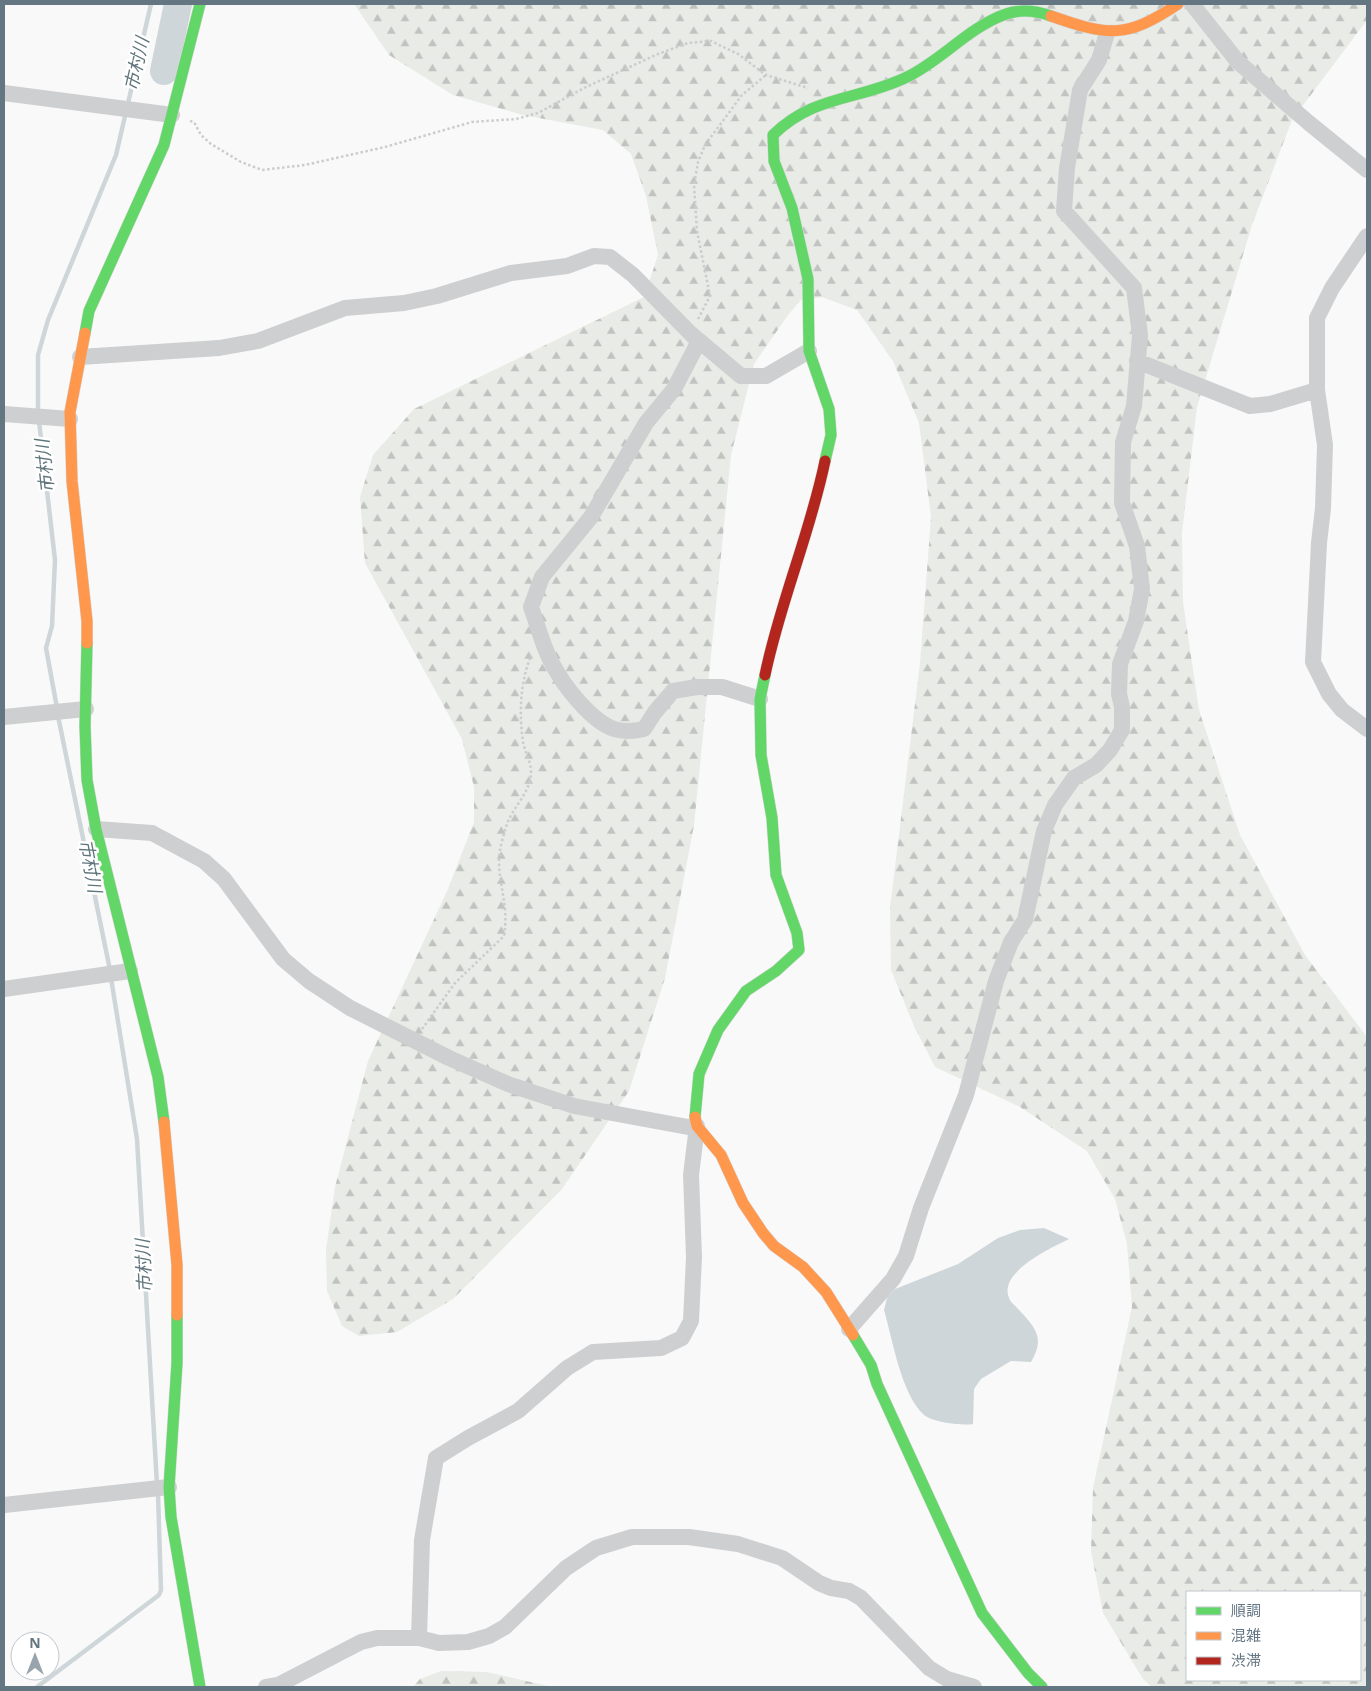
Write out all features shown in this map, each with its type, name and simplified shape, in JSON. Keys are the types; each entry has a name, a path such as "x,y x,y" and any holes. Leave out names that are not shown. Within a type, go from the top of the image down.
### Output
{"street":[{"path":"200,4 164,145 89,311 70,419 72,481 87,620 85,726 87,780 96,830 158,1077 170,1166 177,1265 177,1363 169,1487 171,1517 200,1687"},
{"path":"1042,1687 1028,1673 982,1613 877,1384 871,1366 850,1329 826,1292 803,1268 774,1246 763,1233 743,1202 721,1155 698,1126 695,1118 699,1074 718,1030 746,990 776,971 799,950 797,933 776,876 772,818 761,754 760,699 774,632 816,504 830,435 829,409 809,351 808,279 792,208 774,161 773,135 783,123 816,103 890,84 930,64 1002,16 1021,11 1047,14 1076,26 1107,33 1145,26 1178,4"},
{"path":"1192,4 1238,62 1367,170"},
{"path":"850,1329 893,1279 906,1256 921,1208 966,1095 996,981 1011,942 1025,920 1044,831 1055,805 1074,778 1096,765 1110,750 1122,730 1122,707 1119,694 1120,664 1136,620 1142,589 1138,546 1122,503 1123,442 1134,406 1140,335 1134,288 1064,211 1067,168 1080,90 1099,60 1107,33"},
{"path":"4,93 172,115"},
{"path":"1367,236 1332,288 1318,318 1318,390 1324,454 1323,508 1318,551 1313,662 1329,694 1367,729"},
{"path":"80,357 218,348 258,341 345,308 404,303 437,296 511,273 567,266 594,256 610,257 633,275 695,337 741,376 766,376 809,351"},
{"path":"695,337 674,389 646,423 592,517 542,577 531,608 553,665 576,698 600,722 614,729 633,731 644,729 655,712 673,691 697,687 722,687 760,699"},
{"path":"1138,361 1250,406 1270,404 1318,390"},
{"path":"4,414 70,419"},
{"path":"4,717 86,709"},
{"path":"96,830 152,832 204,861 224,878 284,959 309,981 350,1008 413,1040 508,1084 574,1106 688,1127 698,1126"},
{"path":"4,989 130,971"},
{"path":"419,1638 422,1540 436,1458 468,1438 518,1412 567,1368 593,1352 661,1348 682,1338 691,1321 694,1257 691,1175 698,1126"},
{"path":"4,1505 169,1487"},
{"path":"266,1687 278,1685 361,1642 377,1638 419,1638 439,1643 468,1642 489,1636 505,1627 566,1568 596,1548 632,1536 689,1536 738,1544 782,1558 830,1588 850,1591 861,1598 928,1668 947,1679 974,1687"}],"path":[{"path":"172,115 194,122 201,135 211,144 242,162 262,170 305,165 386,147 472,122 516,119 538,113 586,87 688,43 711,41 738,54 766,75 805,86 832,99"},
{"path":"695,337 710,296 697,231 694,185 698,162 705,145 742,95 766,75"},
{"path":"413,1040 455,983 504,936 506,906 499,858 507,825 530,785 531,770 522,728 523,674 531,656 545,646"}],"green space":[{"path":"354,4 1367,4 1367,20 1292,120 1252,225 1197,407 1182,533 1183,602 1199,710 1240,835 1305,955 1367,1037 1367,1687 1152,1687 1143,1679 1103,1613 1091,1551 1093,1488 1132,1307 1127,1244 1115,1199 1087,1151 1020,1107 935,1067 914,1026 891,970 890,908 920,663 931,517 919,423 893,361 857,310 822,297 801,300 788,315 754,364 731,455 694,825 665,978 629,1091 562,1189 453,1299 397,1332 359,1336 342,1326 327,1291 326,1250 335,1187 368,1061 448,889 474,822 474,787 462,739 365,563 360,497 373,455 414,409 644,297 658,255 646,196 631,154 603,130 523,115 453,95 389,55"},
{"path":"441,1671 487,1672 552,1687 413,1687 420,1679"}],"shaded area":[{"path":"1044,1228 1069,1239 1050,1248 1018,1270 1011,1279 1008,1288 1010,1300 1030,1322 1037,1334 1037,1346 1031,1362 1011,1361 981,1379 974,1389 973,1424 947,1423 933,1420 924,1415 909,1394 899,1366 884,1310 887,1298 895,1289 958,1264 998,1238 1020,1230"}],"waterway":[{"name":"市村川","path":"38,413 38,355 48,320 116,155 151,4"},
{"path":"164,71 178,4"},
{"name":"市村川","path":"39,421 55,560 52,626 46,648 57,708"},
{"name":"市村川","path":"58,716 110,970"},
{"name":"市村川","path":"111,978 137,1139 157,1485"},
{"name":"市村川","path":"37,1687 159,1595 161,1590 158,1493"}],"traffic: fast":[{"path":"85,333 89,311 164,145 200,4"},
{"path":"825,461 831,435 829,409 809,351 808,279 792,208 774,161 773,135 789,122 821,105 889,85 907,77 932,62 980,27 1006,14 1023,11 1051,16"},
{"path":"87,643 85,726 87,780 96,829 158,1077 164,1122"},
{"path":"695,1117 699,1074 718,1030 746,991 776,971 799,950 797,933 776,875 772,818 761,755 760,699 765,675"},
{"path":"177,1315 177,1363 169,1487 171,1517 200,1687"},
{"path":"853,1335 871,1365 877,1384 982,1613 1028,1673 1042,1687"}],"traffic: slow":[{"path":"1051,16 1088,27 1116,31 1144,23 1178,4"},
{"path":"85,333 70,412 72,481 87,621 87,643"},
{"path":"695,1117 697,1126 721,1155 743,1203 763,1233 774,1246 803,1267 826,1292 853,1335"},
{"path":"164,1122 177,1265 177,1315"}],"traffic: jam":[{"path":"765,675 771,648 819,488 825,461"}]}
